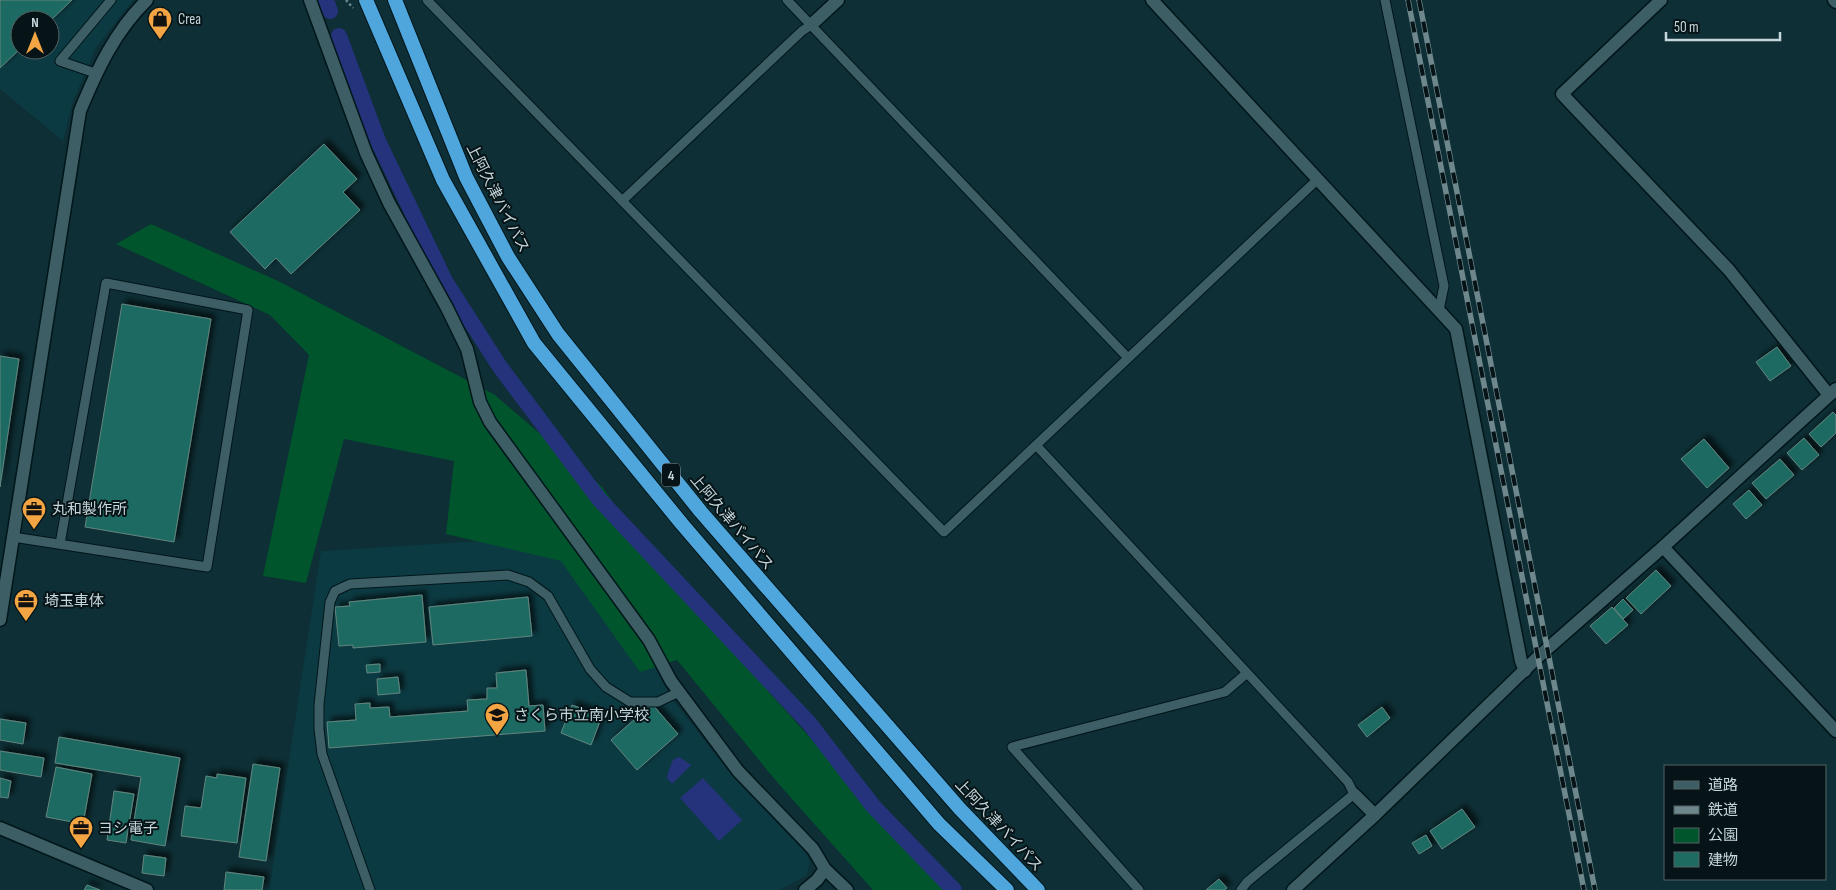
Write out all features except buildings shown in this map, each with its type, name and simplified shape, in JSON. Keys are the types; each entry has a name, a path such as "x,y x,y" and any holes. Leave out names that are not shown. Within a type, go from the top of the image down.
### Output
{"highway":[{"name":"4","path":"366,0 442,180 534,343 682,524 939,824 1006,890"},
{"name":"上阿久津バイパス","path":"395,0 466,176 508,257 558,334 701,512 960,809 1038,890"}],"street":[{"path":"0,620 80,111 95,73 114,38 147,0"},
{"path":"310,0 366,153 389,203 447,308 466,349 480,402 490,422 649,640 679,692 738,772 813,849 825,869 847,890"},
{"path":"811,25 838,0"},
{"path":"1152,0 1456,329 1521,661 1525,671"},
{"path":"1293,890 1375,815 1538,657 1663,547 1833,392 1729,270 1562,94 1662,0"},
{"path":"1663,547 1836,731"},
{"path":"1354,794 1375,815"},
{"path":"0,828 147,890"},
{"path":"805,890 817,880 825,869"}],"lane":[{"path":"95,73 60,61 112,0"},
{"path":"427,0 944,532 1318,179"},
{"path":"786,0 1128,358"},
{"path":"1386,0 1444,286 1439,310"},
{"path":"622,201 802,31 811,25"},
{"path":"13,537 207,567 248,310 106,283 60,544"},
{"path":"1036,445 1348,782 1354,794 1247,882 1242,890"},
{"path":"370,890 322,754 319,729 319,705 330,602 335,591 350,584 508,576 529,582 548,596 590,669 606,687 630,702 658,702 679,692"},
{"path":"1139,890 1012,747 1225,692 1247,673"}],"shaded area":[{"path":"0,0 133,0 97,46 73,101 63,141 0,89"},
{"name":"さくら市立南小学校","path":"562,536 641,638 669,695 733,777 803,850 810,861 807,875 780,890 269,890 321,551"}],"green space":[{"path":"151,224 278,281 495,395 602,487 671,583 947,890 873,890 777,782 677,660 640,672 561,561 446,534 454,461 344,439 306,583 263,576 309,355 270,315 116,244"}],"water":[{"path":"678,757 691,765 671,783 667,778 668,773 673,760"},
{"path":"703,778 742,820 719,841 680,798"}],"waterway":[{"path":"326,0 330,11"},
{"path":"339,36 378,141 445,281 500,367 599,499 809,723 873,806 954,890"}],"railway":[{"path":"1408,0 1584,890"},
{"path":"1419,0 1595,890"}],"place":[{"name":"Crea","path":"160,40"},
{"name":"丸和製作所","path":"34,530"},
{"name":"埼玉車体","path":"26,622"},
{"name":"さくら市立南小学校","path":"497,736"},
{"name":"ヨシ電子","path":"81,849"}]}
